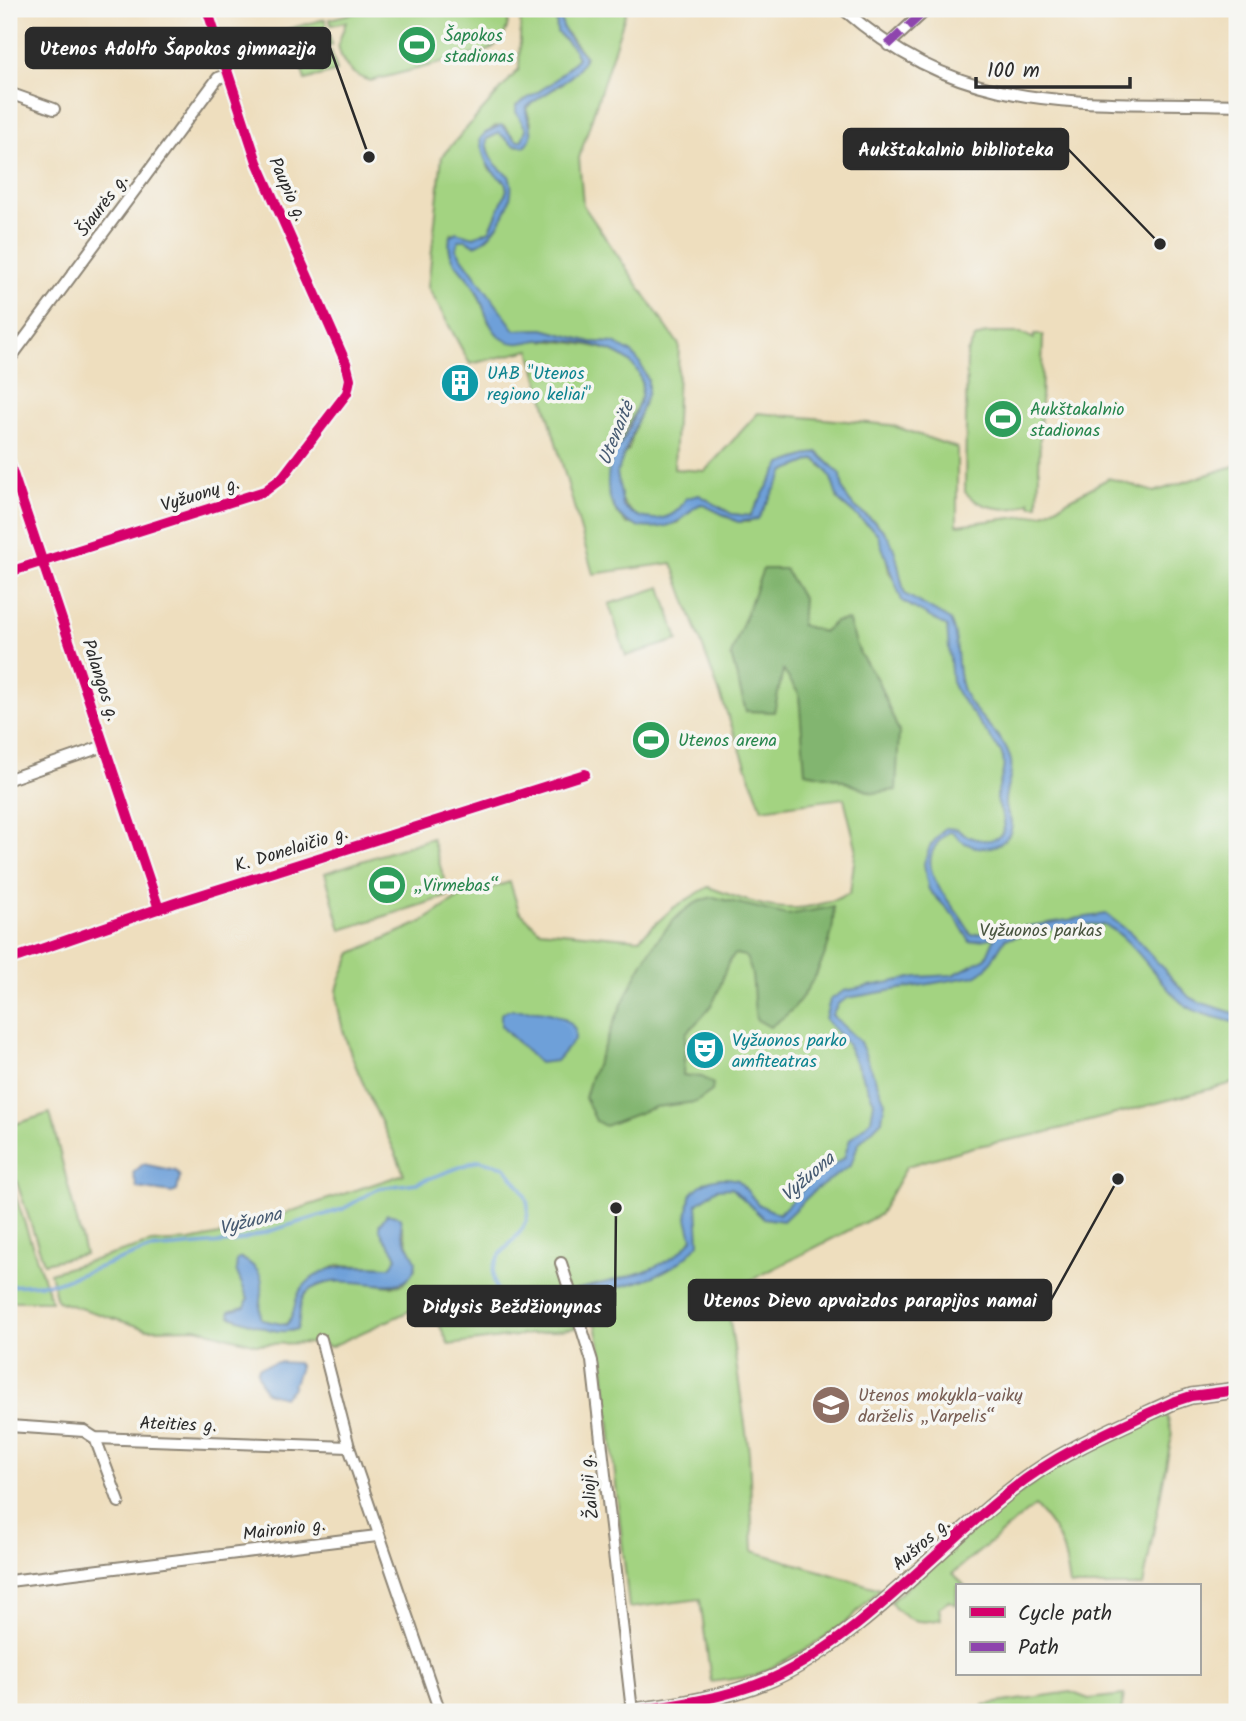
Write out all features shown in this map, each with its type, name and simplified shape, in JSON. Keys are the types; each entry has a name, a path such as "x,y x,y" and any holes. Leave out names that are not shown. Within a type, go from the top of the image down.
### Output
{"street":[{"name":"Paupio g.","path":"207,9 257,162 346,363 350,379"},
{"path":"843,9 888,45 921,65 960,81 1016,96 1062,101 1237,104"},
{"path":"888,45 927,9"},
{"name":"Šiaurės g.","path":"9,360 218,79 227,75"},
{"path":"9,93 54,109"},
{"name":"Vyžuonų g.","path":"9,572 265,491 282,478 342,401 350,379"},
{"name":"Palangos g.","path":"9,462 159,909"},
{"path":"9,779 104,746"},
{"name":"K. Donelaičio g.","path":"9,960 159,909 585,774"},
{"name":"Žalioji g.","path":"561,1263 592,1361 628,1712"},
{"path":"321,1339 349,1447 377,1536 440,1712"},
{"name":"Aušros g.","path":"628,1712 712,1697 771,1679 794,1667 879,1604 1011,1489 1056,1459 1172,1402 1191,1396 1237,1390"},
{"name":"Ateities g.","path":"9,1426 84,1431 95,1438 349,1447"},
{"path":"95,1438 119,1502"},
{"name":"Maironio g.","path":"9,1581 377,1536"}],"green space":[{"name":"Šapokos stadionas","path":"369,9 508,9 508,23 502,39 487,51 370,81 357,76 344,63 338,44 346,22 331,25 330,19"},
{"name":"Vyžuonos parkas","path":"521,9 556,9 557,32 574,49 578,58 552,83 516,106 526,129 522,140 517,141 504,126 495,126 480,139 489,169 505,181 507,190 490,230 474,237 452,233 449,249 451,256 474,287 489,323 530,339 605,349 622,356 634,366 641,379 641,397 619,445 609,478 615,510 627,524 678,523 695,505 702,504 738,522 749,522 785,471 815,459 834,478 838,500 877,533 884,545 889,572 905,594 890,541 873,520 852,504 846,496 841,475 817,452 781,464 750,516 732,514 699,495 663,519 649,520 637,516 627,508 620,497 617,472 629,449 648,380 614,343 591,342 543,329 515,330 460,258 456,250 459,240 475,245 492,229 504,208 506,199 509,176 490,156 487,139 499,133 513,145 525,146 531,122 526,108 575,73 585,56 560,25 561,9 627,9 579,158 583,205 679,345 674,469 705,471 758,413 891,425 957,448 957,525 1043,514 1109,478 1154,492 1237,465 1237,1082 1040,1134 973,1147 907,1166 879,1215 726,1293 749,1452 753,1551 880,1589 849,1620 810,1647 756,1676 711,1682 700,1599 629,1608 603,1362 596,1324 575,1313 576,1328 449,1345 430,1305 425,1304 330,1347 318,1343 256,1344 196,1328 147,1329 57,1301 50,1273 151,1243 190,1241 219,1235 404,1174 354,1062 340,1016 337,989 352,953 422,922 458,898 510,882 519,911 539,930 639,939 673,908 708,887 779,908 812,906 850,893 856,847 844,798 762,809 672,563 593,574 530,350 470,364 428,287 442,156 519,69","holes":["848,621 860,654 878,681 873,793 836,778 806,772 799,694 783,669 746,711 731,655 800,625 823,632 835,622","400,1217 415,1269 403,1284 392,1286 354,1281 333,1282 314,1288 302,1299 315,1277 338,1265 390,1267 397,1259 395,1252","241,1258 257,1272 259,1312 262,1320 286,1325 301,1301 292,1331 265,1328 230,1316 231,1310 246,1307 248,1299 237,1270"]},
{"path":"325,19 332,45 287,56 281,31"},
{"path":"331,51 337,71 305,80 299,60"},
{"name":"Aukštakalnio stadionas","path":"986,333 1022,333 1034,339 1034,335 1043,335 1038,505 1030,505 1030,501 1015,508 996,508 978,502 965,492 967,353 975,338"},
{"path":"763,569 785,569 803,600 801,625 823,632 835,622 848,620 860,654 878,681 899,732 896,790 873,793 836,778 805,772 799,694 783,670 774,712 746,711 731,655"},
{"path":"661,587 678,640 626,656 609,604"},
{"name":"„Virmebas“","path":"432,838 449,896 341,930 325,873"},
{"path":"713,897 787,915 833,907 832,932 817,972 794,1008 770,1027 756,1019 748,963 745,956 735,954 726,968 711,1005 686,1033 683,1075 702,1077 713,1084 712,1091 696,1102 655,1107 605,1126 596,1121 585,1098 591,1077 624,1000 654,945 672,922 691,906"},
{"path":"50,1113 85,1254 44,1263 9,1159 9,1126"},
{"path":"9,1177 51,1301 9,1301"},
{"path":"1161,1414 1167,1415 1172,1435 1143,1584 1070,1584 1060,1542 1051,1525 1035,1506 953,1573 963,1584 956,1584 956,1605 949,1601 939,1608 941,1619 912,1620 900,1613 890,1602 1017,1495 1086,1449"},
{"path":"1070,1692 1089,1699 1124,1695 1121,1712 978,1712 984,1705"}],"water":[{"path":"556,9 561,9 562,24 567,35 585,56 575,73 526,108 531,137 525,146 513,145 499,133 487,139 490,156 509,176 511,194 508,205 498,225 483,241 475,245 459,240 456,249 515,330 543,329 591,342 614,343 632,353 640,363 648,380 648,392 617,473 623,506 640,516 658,519 674,513 686,498 699,495 732,514 750,516 781,464 817,452 841,475 846,496 887,535 896,556 905,594 950,620 965,695 1003,743 1011,761 1005,807 1012,826 1007,838 985,848 967,844 949,832 936,845 931,858 937,884 971,935 1106,914 1132,934 1188,996 1237,1014 1237,1023 1188,1007 1174,995 1125,939 1106,926 1097,924 1041,931 1005,939 987,968 975,976 848,998 838,1004 832,1015 860,1042 885,1102 882,1120 858,1144 851,1165 814,1191 783,1221 763,1218 732,1188 717,1189 697,1204 699,1243 687,1256 672,1267 639,1282 568,1299 566,1292 653,1268 682,1250 692,1238 687,1218 690,1196 705,1183 724,1178 738,1180 759,1205 779,1214 816,1176 844,1158 850,1139 871,1120 874,1102 847,1044 825,1019 830,1000 844,991 917,977 953,975 986,958 995,937 970,942 956,918 929,890 924,863 930,846 945,828 957,829 968,837 990,840 1001,834 1005,824 997,796 1003,758 952,682 947,627 902,601 877,533 838,500 825,468 815,459 785,471 758,519 738,522 702,504 670,525 634,525 616,511 608,489 608,475 612,458 627,432 641,397 641,381 636,368 612,351 580,342 544,339 515,343 503,339 488,320 472,283 452,257 450,237 456,232 474,237 490,230 507,190 505,181 487,164 480,139 485,133 501,125 517,141 522,140 526,129 516,112 516,106 552,83 578,58 574,49 557,32"},
{"path":"508,1010 553,1014 569,1022 575,1029 575,1039 556,1061 539,1063 501,1026 501,1014"},
{"path":"143,1164 176,1171 180,1177 177,1191 172,1193 137,1188 133,1173"},
{"path":"387,1214 400,1217 402,1234 416,1261 411,1275 401,1283 321,1284 303,1296 297,1329 289,1331 272,1330 230,1316 229,1311 245,1307 248,1299 236,1270 237,1260 241,1258 252,1265 262,1281 262,1320 286,1325 300,1291 319,1274 341,1267 390,1267 397,1258 382,1235 379,1225"},
{"path":"278,1362 297,1363 300,1367 292,1389 283,1397 265,1392 257,1372 259,1367"}],"waterway":[{"name":"Vyžuona","path":"9,1286 56,1283 150,1249 234,1242 343,1209 379,1188 417,1183 479,1160 505,1167 520,1187 528,1204 525,1223 503,1251 493,1271 494,1284 502,1300 539,1307 569,1295"}],"marked path":[{"path":"888,45 927,9"}],"cycle path":[{"path":"9,572 265,491 282,478 347,393 350,379 346,363 257,162 207,9"},
{"path":"9,462 159,909"},
{"path":"9,960 175,903 585,774"},
{"path":"624,1712 719,1696 773,1678 805,1661 866,1617 982,1514 1048,1464 1173,1402 1191,1396 1237,1390"}],"place":[{"name":"Šapokos stadionas","path":"417,45"},
{"name":"Utenos Adolfo Šapokos gimnazija","path":"369,157"},
{"name":"Aukštakalnio biblioteka","path":"1160,244"},
{"name":"UAB \"Utenos regiono keliai\"","path":"460,383"},
{"name":"Aukštakalnio stadionas","path":"1003,419"},
{"name":"Utenos arena","path":"651,740"},
{"name":"„Virmebas“","path":"387,885"},
{"name":"Vyžuonos parko amfiteatras","path":"705,1050"},
{"name":"Utenos Dievo apvaizdos parapijos namai","path":"1118,1179"},
{"name":"Didysis Beždžionynas","path":"616,1208"},
{"name":"Utenos mokykla-vaikų darželis „Varpelis“","path":"831,1405"}],"water label":[{"name":"Utenaitė","path":"615,433"}]}
